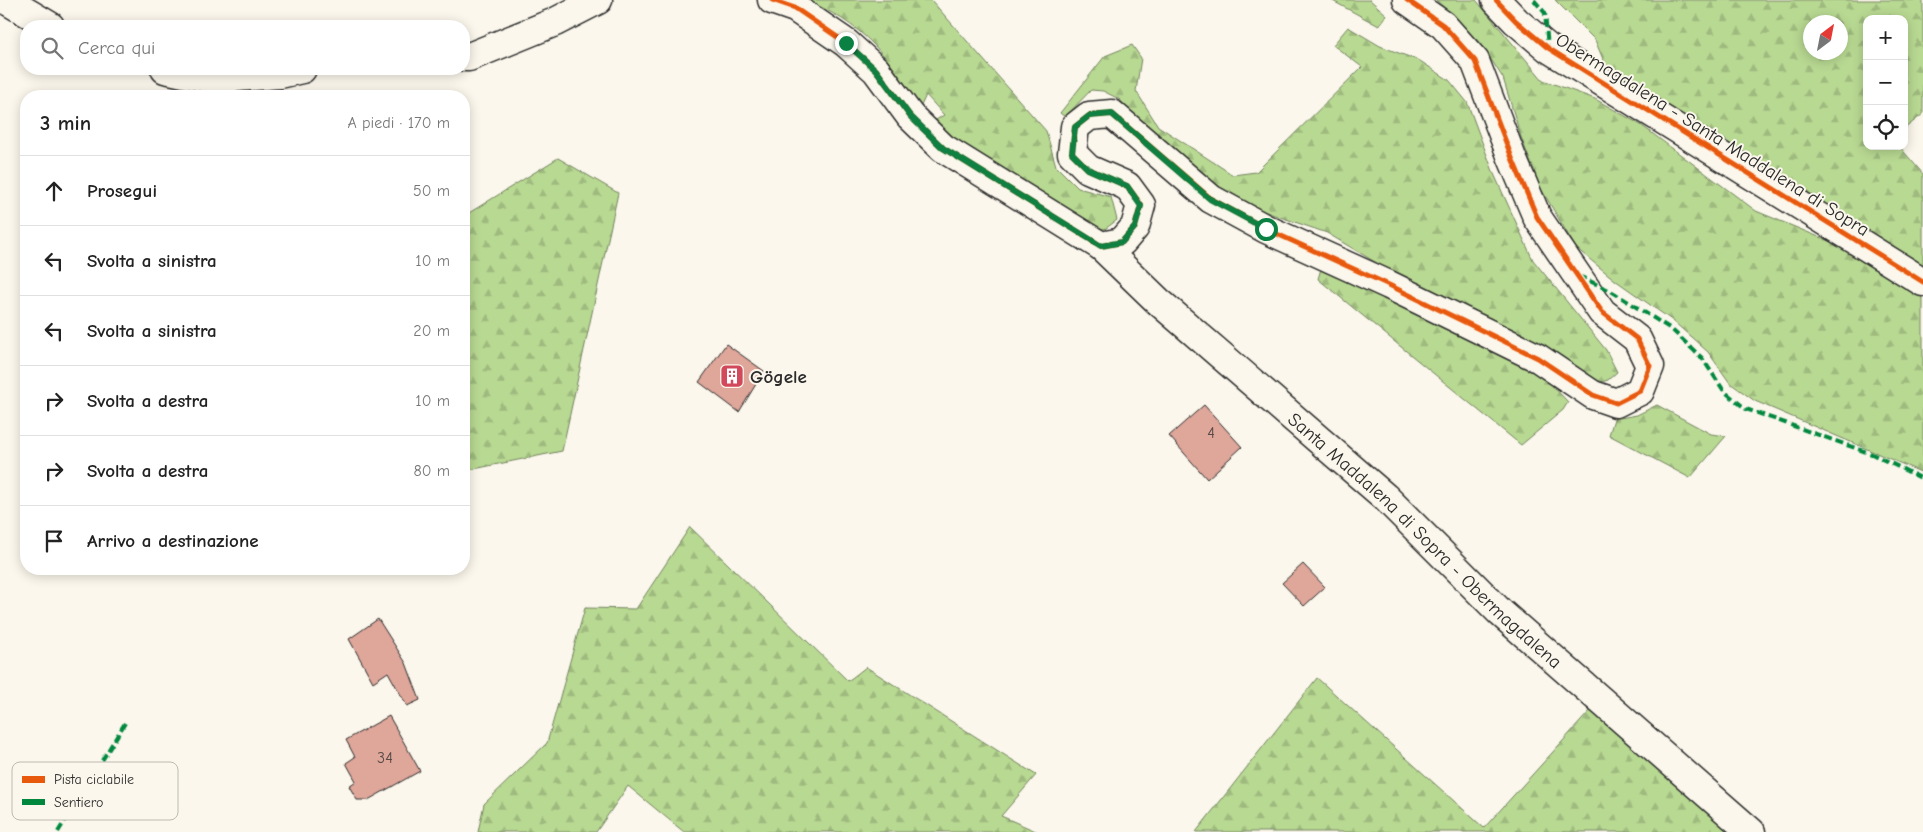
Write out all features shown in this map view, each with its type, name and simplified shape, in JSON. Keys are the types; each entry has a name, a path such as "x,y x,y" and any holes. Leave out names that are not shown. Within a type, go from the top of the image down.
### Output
{"street":[{"path":"6,0 40,20"},
{"path":"470,56 555,22 598,0"},
{"path":"772,0 795,8 846,43 876,70 910,116 943,148 1101,246 1122,242 1135,227 1141,206 1127,186 1088,169 1072,153 1075,127 1089,116 1112,114 1210,199 1266,229 1389,284 1538,358 1593,395 1616,403 1640,391 1650,366 1637,339 1602,312 1537,217 1475,61 1443,25 1406,0"},
{"name":"Obermagdalena - Santa Maddalena di Sopra","path":"1496,0 1516,21 1548,48 1923,282"},
{"path":"193,75 212,79 266,75"},
{"name":"Santa Maddalena di Sopra - Obermagdalena","path":"1101,246 1158,301 1385,498 1501,613 1751,832"}],"green space":[{"path":"805,0 931,0 1046,131 1056,166 1078,188 1111,197 1117,220 1105,229 1086,225 1045,195 950,141 931,123 944,115 926,95 920,108 893,67 867,38 842,19 824,8"},
{"path":"1331,0 1370,0 1387,15 1379,26"},
{"path":"1436,0 1476,0 1543,80 1595,99 1641,125 1756,211 1848,249 1923,298 1923,473 1755,401 1730,383 1708,352 1673,321 1615,280 1576,248 1540,187 1521,137 1503,78 1483,47"},
{"path":"1555,0 1923,0 1923,114 1908,126 1908,15 1863,15 1863,150 1902,150 1923,174 1923,269 1608,71 1595,40"},
{"path":"1348,27 1380,46 1420,61 1449,80 1467,102 1494,174 1533,260 1606,350 1617,372 1608,380 1598,383 1390,271 1327,233 1257,209 1221,193 1143,130 1133,114 1119,99 1103,91 1091,90 1065,117 1060,113 1105,56 1132,45 1141,58 1136,91 1158,126 1233,175 1256,172 1362,67 1333,45"},
{"path":"558,158 618,193 562,451 470,470 470,212"},
{"path":"1322,265 1517,362 1548,381 1568,402 1563,410 1521,445 1318,279"},
{"path":"1657,405 1711,434 1726,436 1690,478 1609,435 1614,419 1637,415"},
{"path":"690,527 848,681 866,667 1036,775 1001,816 1038,832 684,832 628,786 596,832 478,832 484,804 547,743 585,608 636,609"},
{"path":"1317,678 1484,828 1600,700 1738,832 1196,832"}],"building":[{"name":"Gögele","path":"726,344 764,371 739,412 699,382"},
{"path":"1204,405 1242,447 1207,479 1169,436"},
{"path":"1303,564 1325,587 1304,606 1282,583"},
{"path":"378,619 406,663 420,700 407,706 388,672 373,682 349,639"},
{"path":"389,716 420,771 368,800 357,800 349,786 356,781 346,763 355,757 346,740"}],"marked path":[{"path":"1534,0 1545,13 1548,48"},
{"path":"1579,276 1611,291 1671,329 1702,358 1724,391 1746,409 1872,454 1923,479"},
{"path":"101,762 125,723"},
{"path":"58,832 65,820"}],"cycle path":[{"path":"772,0 795,8 846,43 876,70 910,116 943,148 1101,246 1122,242 1135,227 1141,205 1127,186 1088,169 1072,153 1075,127 1089,116 1112,114 1211,199 1266,229 1389,285 1538,358 1593,395 1616,403 1640,391 1650,366 1637,339 1602,312 1537,217 1475,61 1443,25 1407,0"},
{"path":"1496,0 1516,21 1548,48 1923,282"}],"place":[{"name":"Gögele","path":"732,376"}],"route":[{"path":"846,43 876,70 910,116 943,148 1101,246 1122,242 1135,227 1141,206 1127,186 1088,169 1072,153 1075,127 1089,116 1112,114 1210,199 1266,229"}]}
